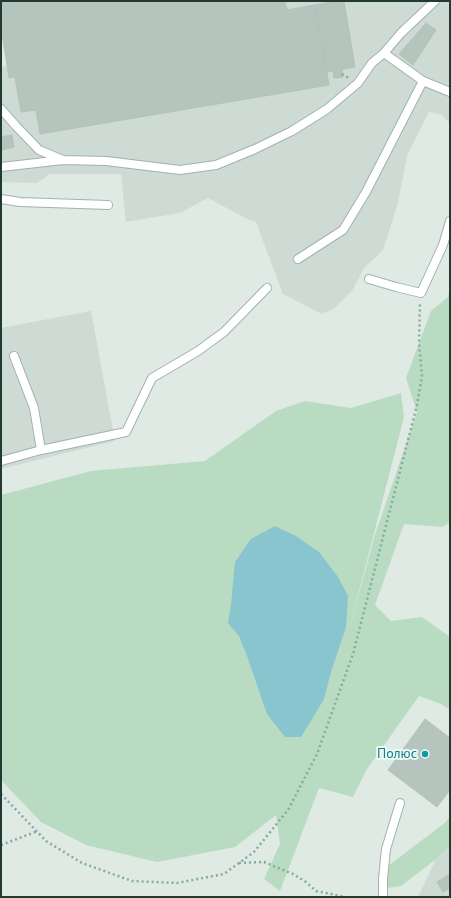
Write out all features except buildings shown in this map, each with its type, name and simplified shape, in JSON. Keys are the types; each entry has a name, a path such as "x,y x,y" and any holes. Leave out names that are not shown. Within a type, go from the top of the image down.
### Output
{"lane":[{"path":"1,167 64,160 106,161 180,170 216,165 292,131 326,109 358,83 372,63 384,53 401,33 434,1"},
{"path":"384,53 423,81 450,92"},
{"path":"298,259 343,230 366,192 423,81"},
{"path":"1,109 39,150 64,160"},
{"path":"1,199 20,202 108,205"},
{"path":"369,279 396,287 421,292 443,245 450,221"},
{"path":"1,461 41,450 126,432 152,378 198,351 224,332 267,288"},
{"path":"14,356 34,408 41,450"},
{"path":"383,897 386,849 400,803"}],"path":[{"path":"1,794 46,841 82,863 132,881 177,883 224,874 254,852 288,810 317,754 353,654 417,405 422,376 419,343 421,292"},
{"path":"1,845 38,831"},
{"path":"238,863 264,862 300,878 316,891 346,897"}],"shaded area":[{"path":"1,1 450,1 450,124 442,115 429,112 407,156 398,203 383,250 364,268 352,291 335,308 322,314 283,294 256,222 247,219 208,198 180,213 126,222 121,174 50,174 37,183 1,182 1,67 7,66 1,27"},
{"path":"91,311 115,441 1,469 1,328"},
{"path":"450,846 450,897 418,897 436,859"}],"green space":[{"path":"450,288 450,522 443,527 404,524 375,605 391,621 422,617 450,637 450,710 441,704 419,696 367,769 353,797 319,788 280,891 264,879 280,844 276,815 235,847 157,862 86,845 41,822 1,780 1,495 91,471 205,461 276,411 305,401 351,408 401,393 404,417 347,638 374,538 417,412 406,378 431,311 448,297"},
{"path":"450,816 450,846 436,859 401,886 387,888 388,866 446,822"}],"water":[{"path":"275,526 296,536 319,552 338,577 348,596 346,627 324,699 301,737 285,737 267,714 239,636 228,623 235,562 251,539"}],"place":[{"name":"Полюс","path":"425,754"}]}
